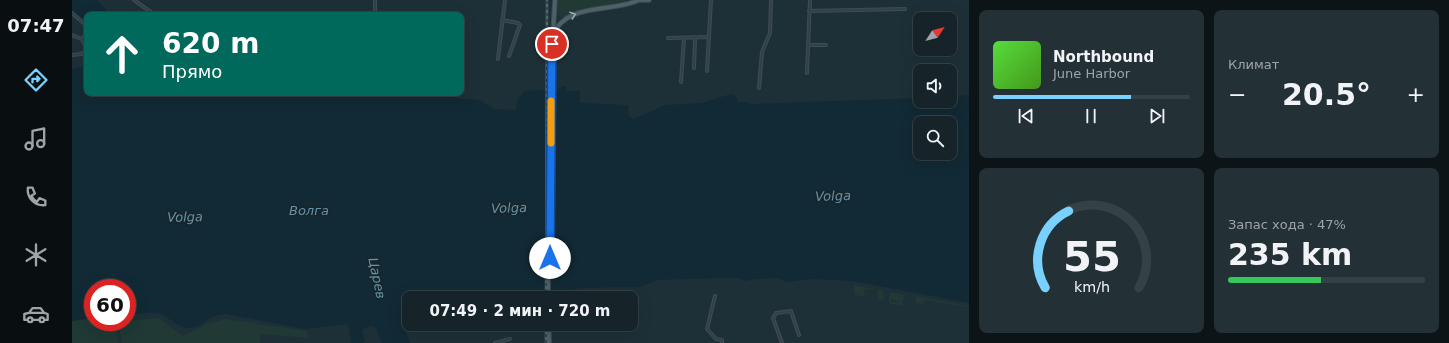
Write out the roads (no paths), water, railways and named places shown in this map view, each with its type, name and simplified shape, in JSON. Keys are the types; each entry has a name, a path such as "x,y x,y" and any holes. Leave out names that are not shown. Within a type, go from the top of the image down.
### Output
{"main road":[{"path":"549,291 550,74 555,0"},
{"path":"552,44 556,30 568,17 578,13 624,5 637,0 649,0"},
{"path":"549,331 549,343"}],"street":[{"path":"134,0 151,12"},
{"path":"375,0 375,12"},
{"path":"498,59 505,0"},
{"path":"707,71 711,0"},
{"path":"759,88 762,52 770,33 771,0"},
{"path":"807,73 810,0"},
{"path":"809,11 905,9"},
{"path":"72,13 84,23"},
{"path":"502,20 518,23 520,25 509,56"},
{"path":"72,35 82,39 84,43"},
{"path":"668,38 695,39 708,37"},
{"path":"681,82 684,39"},
{"path":"694,68 695,39"},
{"path":"808,45 826,46"},
{"path":"72,56 82,54 84,52"},
{"path":"715,296 707,329 716,339 722,340 722,343"},
{"path":"782,343 773,318 776,313 791,311 798,334"},
{"path":"495,343 510,339"}],"water":[{"path":"72,0 97,0 108,12 84,12 84,21 72,11"},
{"name":"Волга","path":"84,67 84,96 455,96 457,98 480,100 494,109 514,110 518,99 525,91 542,90 553,94 562,86 566,86 566,91 580,91 580,103 628,105 629,116 633,119 665,105 702,103 731,94 736,96 738,102 747,102 750,104 913,98 913,108 957,108 957,96 969,95 969,303 852,281 810,279 787,282 776,278 745,281 739,278 658,280 639,287 583,288 560,291 402,291 402,331 406,331 410,343 382,343 376,328 371,326 363,329 362,334 365,339 363,343 351,343 348,324 305,329 226,314 214,316 198,326 189,328 181,327 162,314 136,314 136,279 84,279 84,319 72,321 72,69"}],"railway":[{"path":"546,291 547,0"},
{"path":"546,331 546,343"}],"water label":[{"name":"Volga","path":"833,196"},
{"name":"Volga","path":"509,208"},
{"name":"Volga","path":"185,217"},
{"name":"Царев","path":"377,278"}]}
